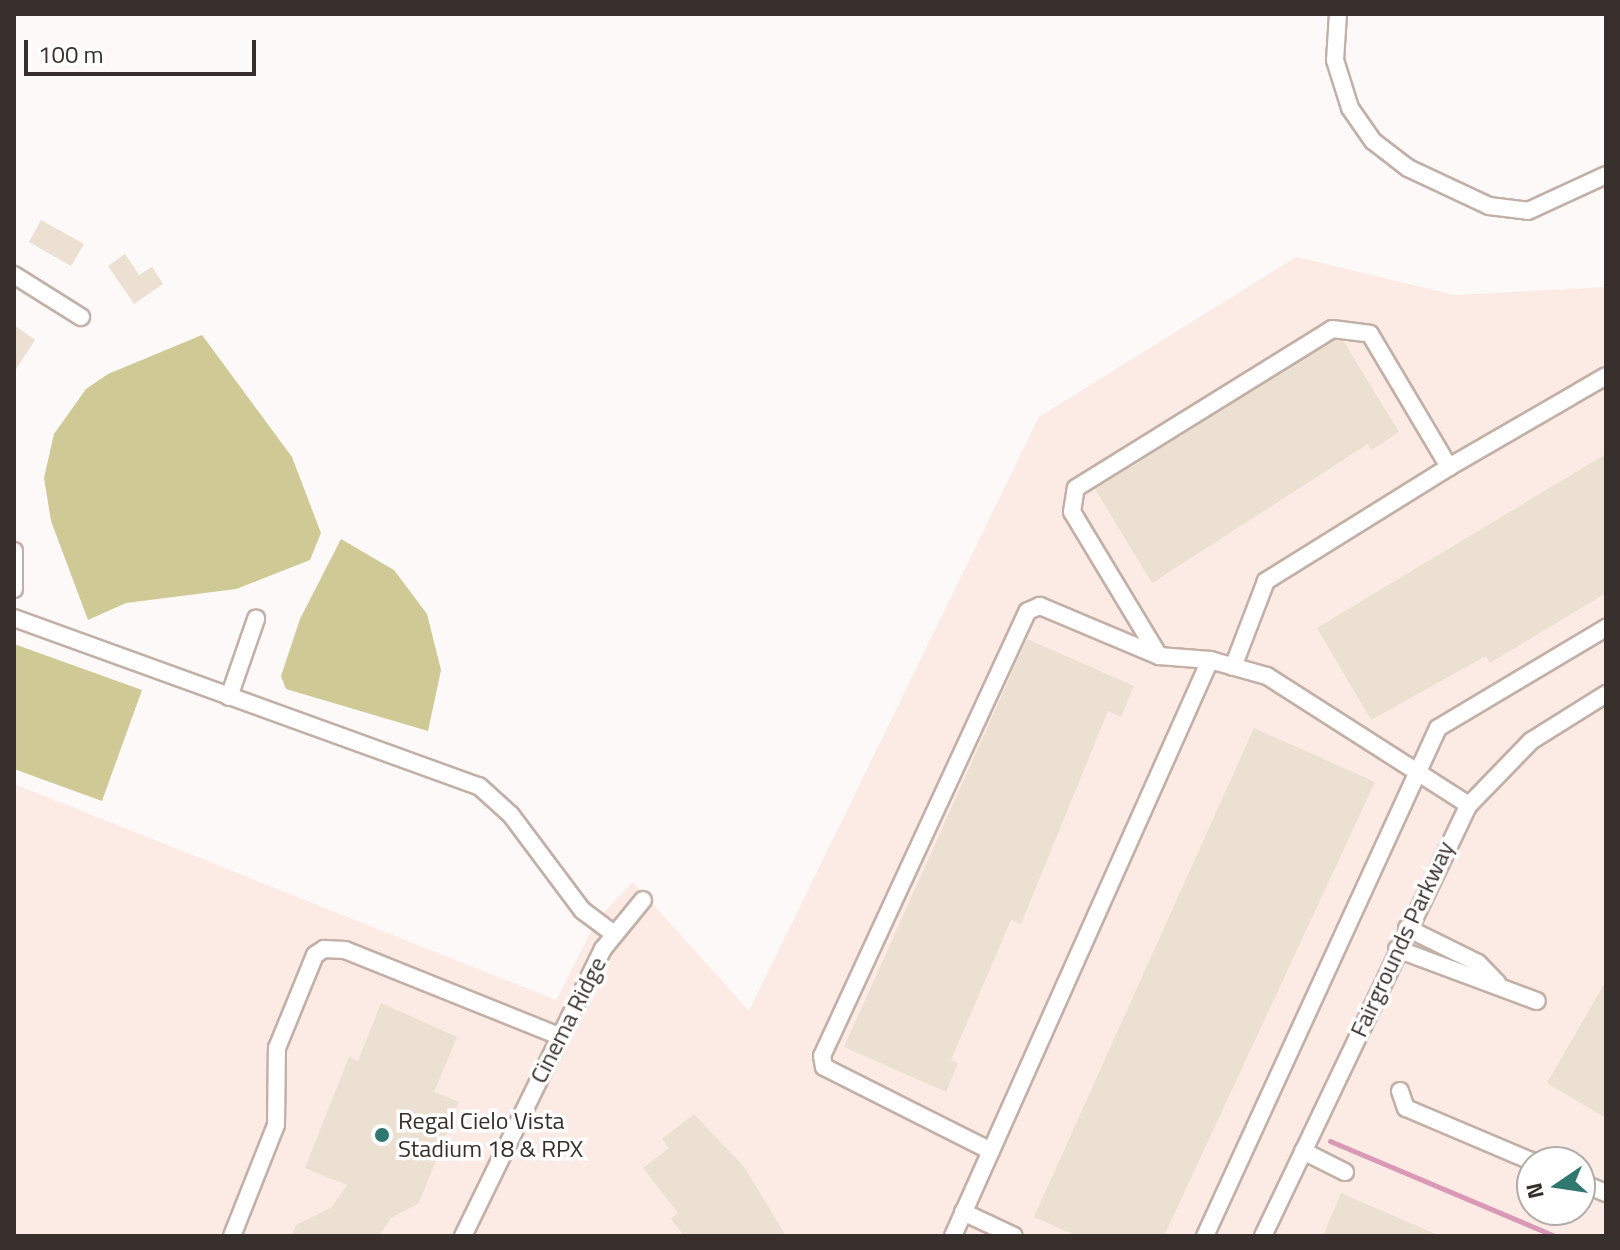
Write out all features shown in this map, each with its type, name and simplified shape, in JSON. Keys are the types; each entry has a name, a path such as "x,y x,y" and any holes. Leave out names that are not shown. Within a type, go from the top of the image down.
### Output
{"street":[{"path":"1338,14 1335,60 1350,108 1373,141 1408,168 1489,206 1528,211 1606,175"},
{"path":"14,275 81,317"},
{"path":"1159,656 1072,512 1076,488 1332,329 1370,334 1449,467"},
{"path":"1233,667 1266,581 1449,467 1606,376"},
{"path":"14,551 15,579"},
{"path":"991,1151 824,1067 822,1056 1028,611 1040,606 1159,656 1210,660 1267,676 1469,805"},
{"path":"14,618 479,786 511,815 582,910 613,933"},
{"path":"229,697 256,619"},
{"path":"1205,1236 1438,728 1606,628"},
{"path":"953,1236 1210,660"},
{"name":"Fairgrounds Parkway","path":"1263,1236 1407,928 1469,805 1531,741 1606,694"},
{"name":"Cinema Ridge","path":"466,1235 559,1036 613,933 643,900"},
{"path":"1407,928 1478,963 1497,983"},
{"path":"232,1236 276,1125 277,1048 315,955 324,949 345,950 559,1036"},
{"path":"1397,949 1497,983 1537,1001"},
{"path":"1400,1091 1406,1108 1516,1155"},
{"path":"1303,1151 1345,1172"},
{"path":"963,1212 1014,1236"}],"shaded area":[{"path":"1296,257 1455,295 1606,287 1606,1236 14,1236 14,784 556,1000 598,918 633,882 749,1011 1039,417"},
{"path":"202,335 292,457 321,533 310,560 236,589 126,603 88,620 51,521 44,478 54,434 86,389 108,374"},
{"path":"341,539 394,570 427,614 441,670 428,731 286,689 281,676 300,619"},
{"path":"14,644 142,690 102,801 14,769"}],"building":[{"path":"41,220 84,244 71,266 29,242"},
{"path":"125,254 139,275 152,267 163,284 134,304 108,266"},
{"path":"14,325 35,340 14,372"},
{"path":"1334,340 1344,342 1399,432 1371,450 1368,444 1152,583 1095,489"},
{"path":"1606,454 1606,593 1490,663 1486,656 1371,720 1317,628"},
{"path":"1027,639 1134,686 1121,717 1108,711 1021,924 1011,920 951,1060 958,1063 946,1092 844,1047"},
{"path":"1254,728 1375,782 1164,1236 1077,1236 1034,1217"},
{"path":"1606,981 1606,1118 1547,1083"},
{"name":"Regal Cielo Vista Stadium 18 & RPX","path":"381,1003 457,1037 434,1092 459,1102 419,1203 391,1218 379,1236 291,1236 296,1225 331,1208 347,1185 305,1168 349,1057 358,1061"},
{"path":"694,1114 745,1168 786,1236 684,1236 671,1219 678,1213 643,1168 669,1148 662,1139"},
{"path":"1341,1193 1440,1236 1323,1236"}],"waterway":[{"path":"1330,1141 1555,1236"}],"place":[{"name":"Regal Cielo Vista Stadium 18 & RPX","path":"382,1135"}]}
